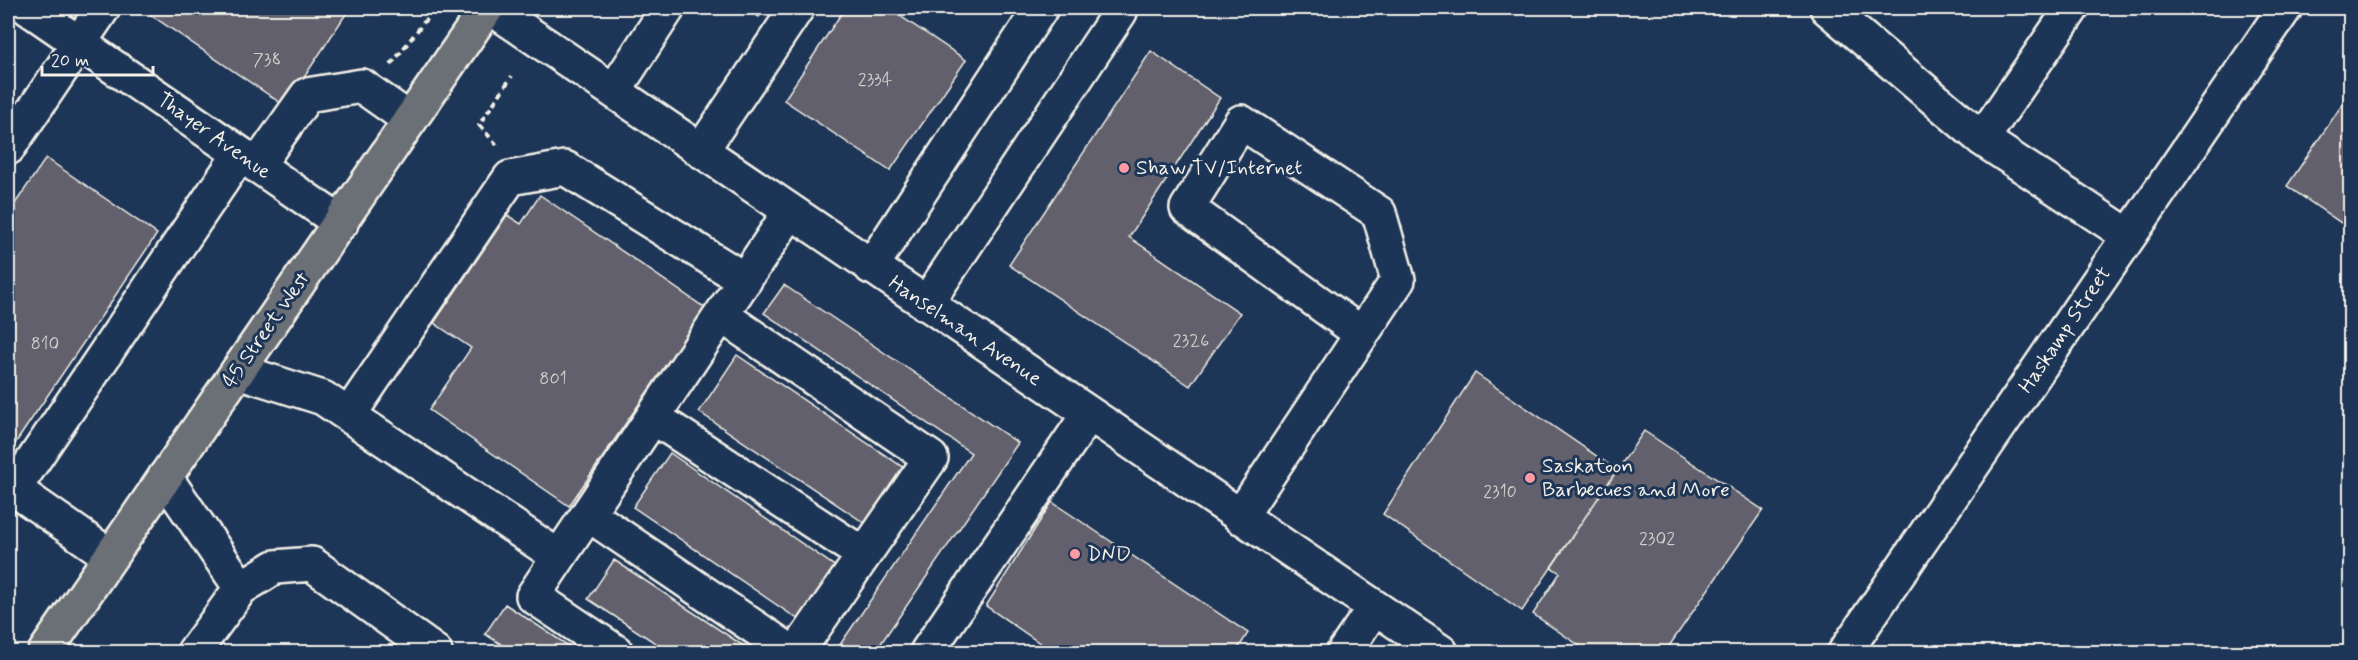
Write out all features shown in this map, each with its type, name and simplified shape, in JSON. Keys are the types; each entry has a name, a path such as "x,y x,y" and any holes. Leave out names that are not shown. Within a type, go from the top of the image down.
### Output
{"main road":[{"name":"45 Street West","path":"45,652 489,8"}],"street":[{"name":"Thayer Avenue","path":"28,8 341,224"},
{"path":"8,148 103,8"},
{"name":"Hanselman Avenue","path":"489,8 1441,652"},
{"path":"614,91 668,8"},
{"path":"701,151 797,8"},
{"path":"872,267 1041,8"},
{"path":"1827,8 1982,139 2129,236"},
{"path":"1982,139 2072,8"},
{"name":"Haskamp Street","path":"1845,652 2284,8"},
{"path":"926,304 1120,12"},
{"path":"110,556 14,489 249,160 307,94 362,86 410,120"},
{"path":"1240,517 1362,334 1398,280 1379,213 1241,122 1187,208 1362,334"},
{"path":"349,415 510,178 565,168 745,280"},
{"path":"616,652 533,596 790,212"},
{"path":"721,315 931,458 797,652"},
{"path":"238,371 323,398 560,557"},
{"path":"927,652 1088,415"},
{"path":"653,417 864,555"},
{"path":"165,477 241,588"},
{"path":"588,514 791,652"},
{"path":"194,652 241,588 275,567 312,564 435,652"},
{"path":"1344,652 1374,608"}],"path":[{"path":"373,93 427,18"},
{"path":"512,76 479,125 524,176"}],"building":[{"path":"156,8 350,8 285,106 151,15"},
{"path":"745,8 765,8 759,17"},
{"path":"845,8 888,8 966,60 890,171 784,100"},
{"name":"Shaw TV/Internet","path":"1151,51 1220,98 1129,237 1240,313 1190,386 1009,265"},
{"path":"2350,93 2350,229 2287,186"},
{"path":"46,158 157,234 8,454 8,214"},
{"path":"540,195 705,308 569,506 429,410 471,348 434,323 507,215 521,224"},
{"path":"784,285 1018,443 875,652 835,652 971,453 764,313"},
{"path":"737,355 904,468 866,524 699,412"},
{"path":"1475,373 1617,470 1522,611 1383,514"},
{"path":"1644,431 1763,510 1665,652 1589,652 1533,614 1560,573 1551,567"},
{"path":"670,453 836,567 799,620 633,507"},
{"name":"DND","path":"1052,502 1248,633 1236,652 1053,652 986,606"},
{"path":"614,560 753,652 669,652 588,599"},
{"path":"505,604 578,652 513,652 485,634"}],"place":[{"name":"Shaw TV/Internet","path":"1124,168"},
{"name":"Saskatoon Barbecues and More","path":"1530,478"},
{"name":"DND","path":"1075,554"}]}
